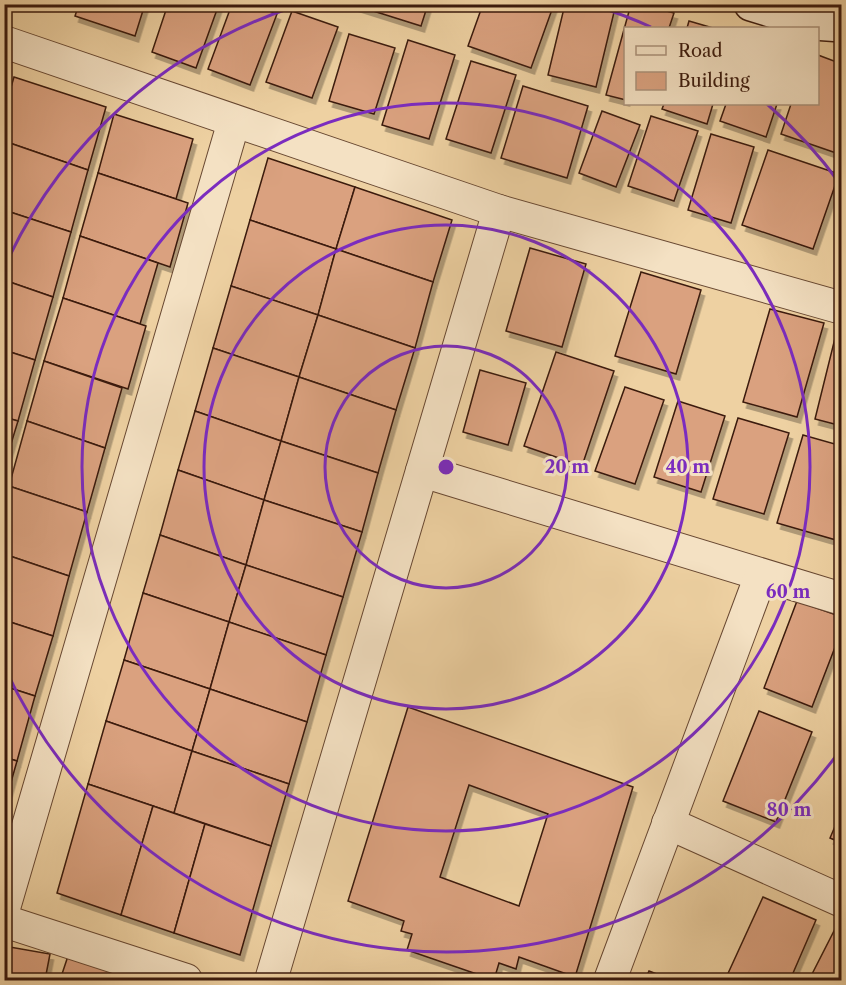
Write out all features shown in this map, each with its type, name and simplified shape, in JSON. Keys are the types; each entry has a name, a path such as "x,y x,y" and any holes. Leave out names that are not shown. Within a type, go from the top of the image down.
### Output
{"street":[{"path":"751,4 813,23 842,25"},
{"path":"4,42 499,211 842,308"},
{"path":"4,908 234,121"},
{"path":"271,981 499,211"},
{"path":"422,471 842,599"},
{"path":"610,981 761,575"},
{"path":"668,823 842,901"},
{"path":"4,921 186,981"}],"building":[{"path":"79,4 145,4 135,36 75,16"},
{"path":"168,4 219,4 196,68 152,52"},
{"path":"232,4 253,4 277,14 250,85 208,69"},
{"path":"351,4 428,4 421,26"},
{"path":"483,4 554,4 531,68 468,46"},
{"path":"565,4 616,4 596,87 548,75"},
{"path":"631,4 641,4 674,13 669,27 625,27"},
{"path":"292,11 338,27 312,98 266,82"},
{"path":"689,21 710,27 687,27"},
{"path":"624,29 624,100 606,95"},
{"path":"349,34 395,48 374,114 329,101"},
{"path":"408,40 455,55 429,139 382,125"},
{"path":"819,55 842,64 842,147 839,154 781,134 791,105 819,105"},
{"path":"471,61 516,75 491,153 446,139"},
{"path":"14,77 106,107 88,170 4,141 4,111"},
{"path":"523,86 588,106 567,178 501,158"},
{"path":"664,105 713,105 707,124 662,109"},
{"path":"726,105 777,105 766,137 720,121"},
{"path":"602,111 640,125 616,187 579,173"},
{"path":"114,114 193,139 176,199 98,173"},
{"path":"651,116 698,131 674,201 628,186"},
{"path":"711,134 754,147 731,223 688,210"},
{"path":"4,141 88,170 71,232 4,210"},
{"path":"768,150 839,174 813,249 742,225"},
{"path":"268,158 355,187 336,249 250,220"},
{"path":"98,173 188,203 170,267 80,236"},
{"path":"355,187 452,220 433,282 336,249"},
{"path":"4,210 71,232 53,297 4,280"},
{"path":"250,220 336,249 318,315 231,286"},
{"path":"80,236 158,263 140,324 63,298"},
{"path":"530,248 586,264 562,347 506,331"},
{"path":"336,249 433,282 415,348 318,315"},
{"path":"641,272 701,290 676,374 615,356"},
{"path":"4,280 53,297 35,360 4,350"},
{"path":"231,286 318,315 299,377 213,348"},
{"path":"63,298 146,326 128,389 44,361"},
{"path":"770,309 824,323 797,417 743,402"},
{"path":"318,315 415,348 396,410 299,377"},
{"path":"836,334 842,335 842,426 815,419"},
{"path":"213,348 299,377 281,441 195,411"},
{"path":"4,350 35,360 18,421 4,417"},
{"path":"556,352 614,371 582,466 524,446"},
{"path":"44,361 122,388 105,448 27,421"},
{"path":"480,370 526,383 508,445 463,432"},
{"path":"299,377 396,410 378,473 281,441"},
{"path":"625,387 664,400 635,484 595,471"},
{"path":"678,401 725,416 701,492 654,477"},
{"path":"195,411 281,441 264,500 178,470"},
{"path":"4,417 18,421 4,467"},
{"path":"738,418 789,433 764,514 713,499"},
{"path":"27,421 105,448 87,512 9,486"},
{"path":"803,435 842,446 842,522 836,540 777,523"},
{"path":"281,441 378,473 362,532 264,500"},
{"path":"178,470 264,500 246,565 160,535"},
{"path":"9,486 87,512 69,576 4,554 4,502"},
{"path":"264,500 362,532 343,597 246,565"},
{"path":"160,535 246,565 229,622 143,593"},
{"path":"4,554 69,576 53,636 4,620"},
{"path":"246,565 343,597 326,655 229,622"},
{"path":"143,593 229,622 210,689 124,660"},
{"path":"797,601 842,617 842,629 812,707 764,688"},
{"path":"4,620 53,636 35,696 4,686"},
{"path":"229,622 326,655 307,722 210,689"},
{"path":"124,660 210,689 192,751 106,721"},
{"path":"4,686 35,696 17,761 4,757"},
{"path":"210,689 307,722 289,784 192,751"},
{"path":"408,707 633,787 575,977 519,957 516,969 499,963 494,980 407,950 412,934 401,931 404,921 348,901","holes":["469,785 548,814 519,906 440,877"]},
{"path":"759,711 812,732 776,822 723,801"},
{"path":"106,721 192,751 174,813 88,784"},
{"path":"192,751 289,784 271,846 174,813"},
{"path":"4,757 17,761 4,807"},
{"path":"88,784 153,806 121,915 57,893"},
{"path":"153,806 205,824 174,933 121,915"},
{"path":"842,810 842,843 830,838"},
{"path":"205,824 271,846 240,955 174,933"},
{"path":"763,897 816,920 790,980 725,980"},
{"path":"835,929 842,932 842,980 809,980"},
{"path":"4,946 50,954 45,980 4,980"},
{"path":"68,956 132,975 131,980 60,980"},
{"path":"649,971 672,980 645,980"}]}
